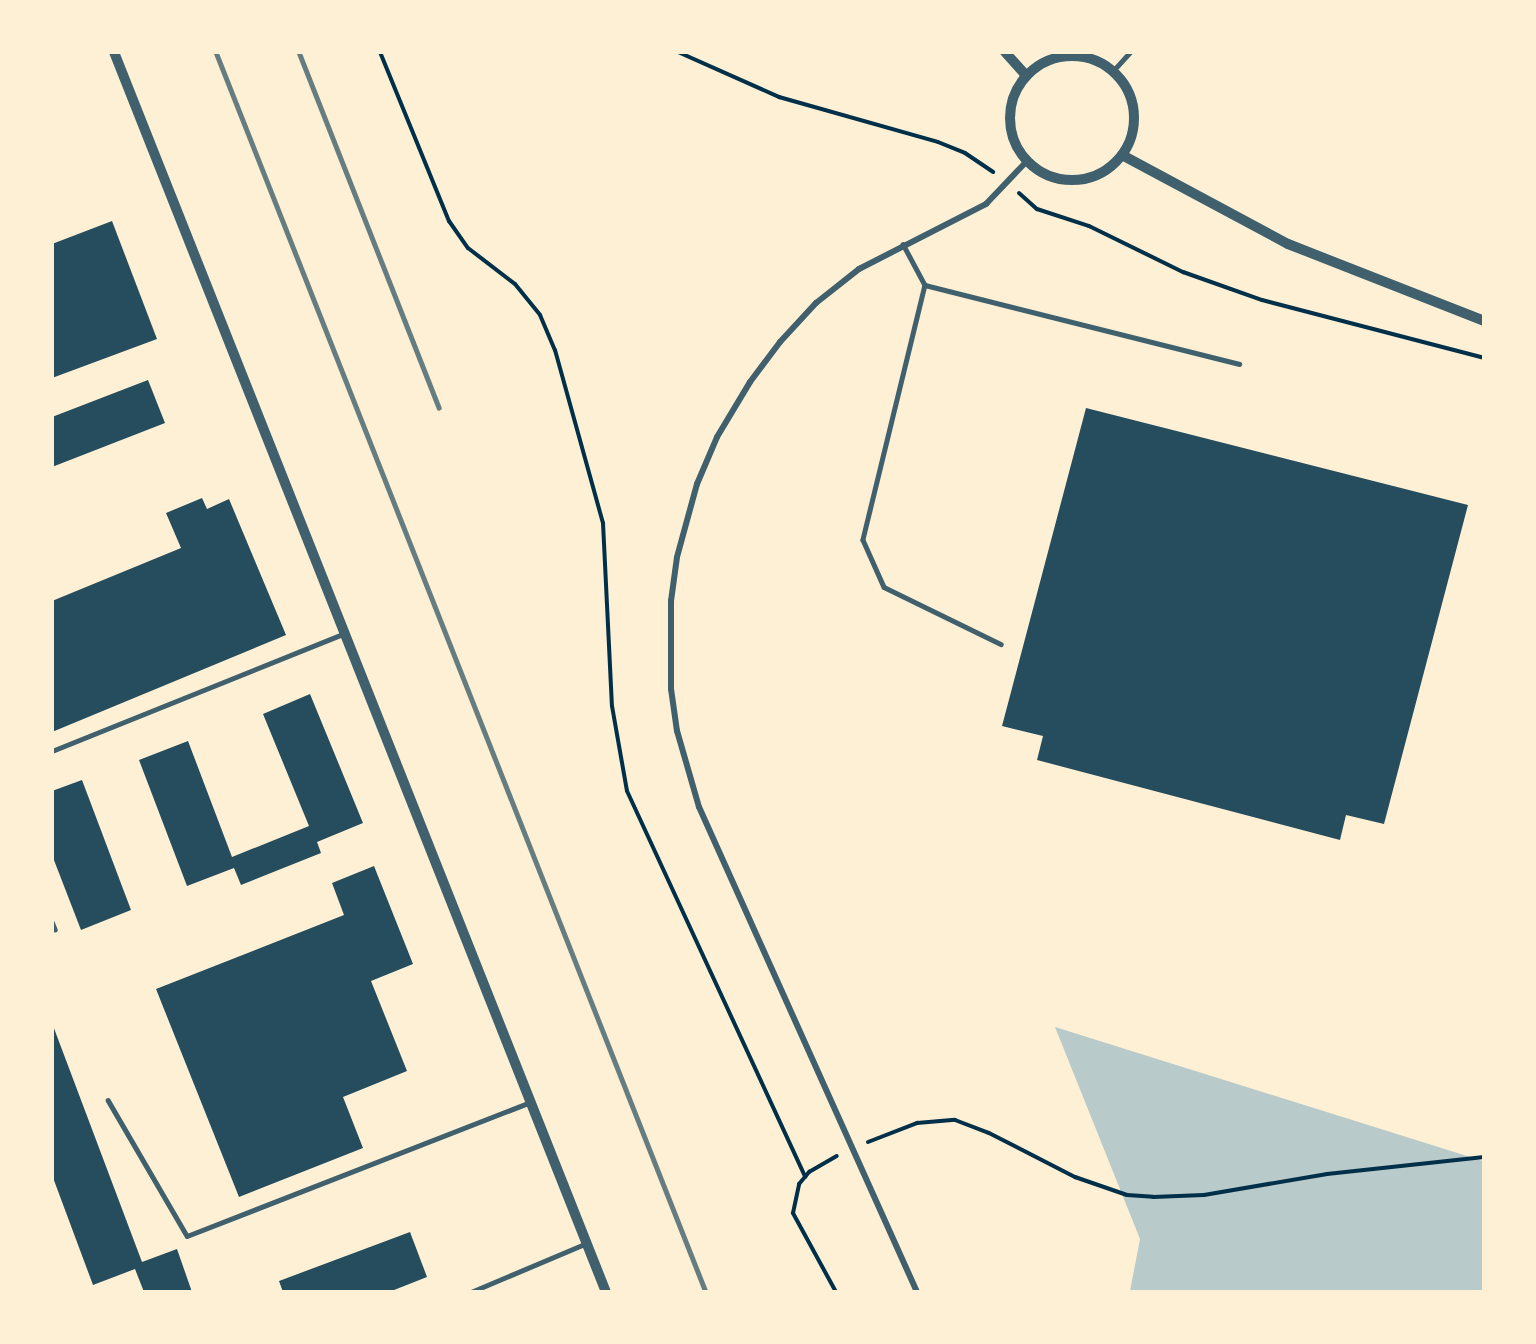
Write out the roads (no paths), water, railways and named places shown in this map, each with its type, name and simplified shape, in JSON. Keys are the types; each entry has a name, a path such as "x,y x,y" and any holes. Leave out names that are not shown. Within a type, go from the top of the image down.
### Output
{"street":[{"path":"114,52 606,1292"},
{"path":"1005,52 1026,75"},
{"path":"1068,56 1089,58 1113,71 1127,88 1134,109 1132,136 1122,155 1102,173 1076,180 1049,177 1026,162 1012,138 1009,117 1013,95 1026,75 1047,61 1068,56"},
{"path":"1122,155 1288,244 1484,321"},
{"path":"917,1292 699,807 677,731 669,633 678,557 697,484 717,438 750,382 816,303 859,269 903,244 968,215 1007,183 1026,162"}],"lane":[{"path":"1113,71 1130,52"},
{"path":"903,244 925,285 862,540 884,587 1001,644"},
{"path":"925,285 1239,364"},
{"path":"52,751 343,634"},
{"path":"52,922 55,929"},
{"path":"108,1100 187,1236 530,1102"},
{"path":"471,1292 587,1243"}],"railway":[{"path":"216,52 706,1292"},
{"path":"299,52 439,407"}]}
